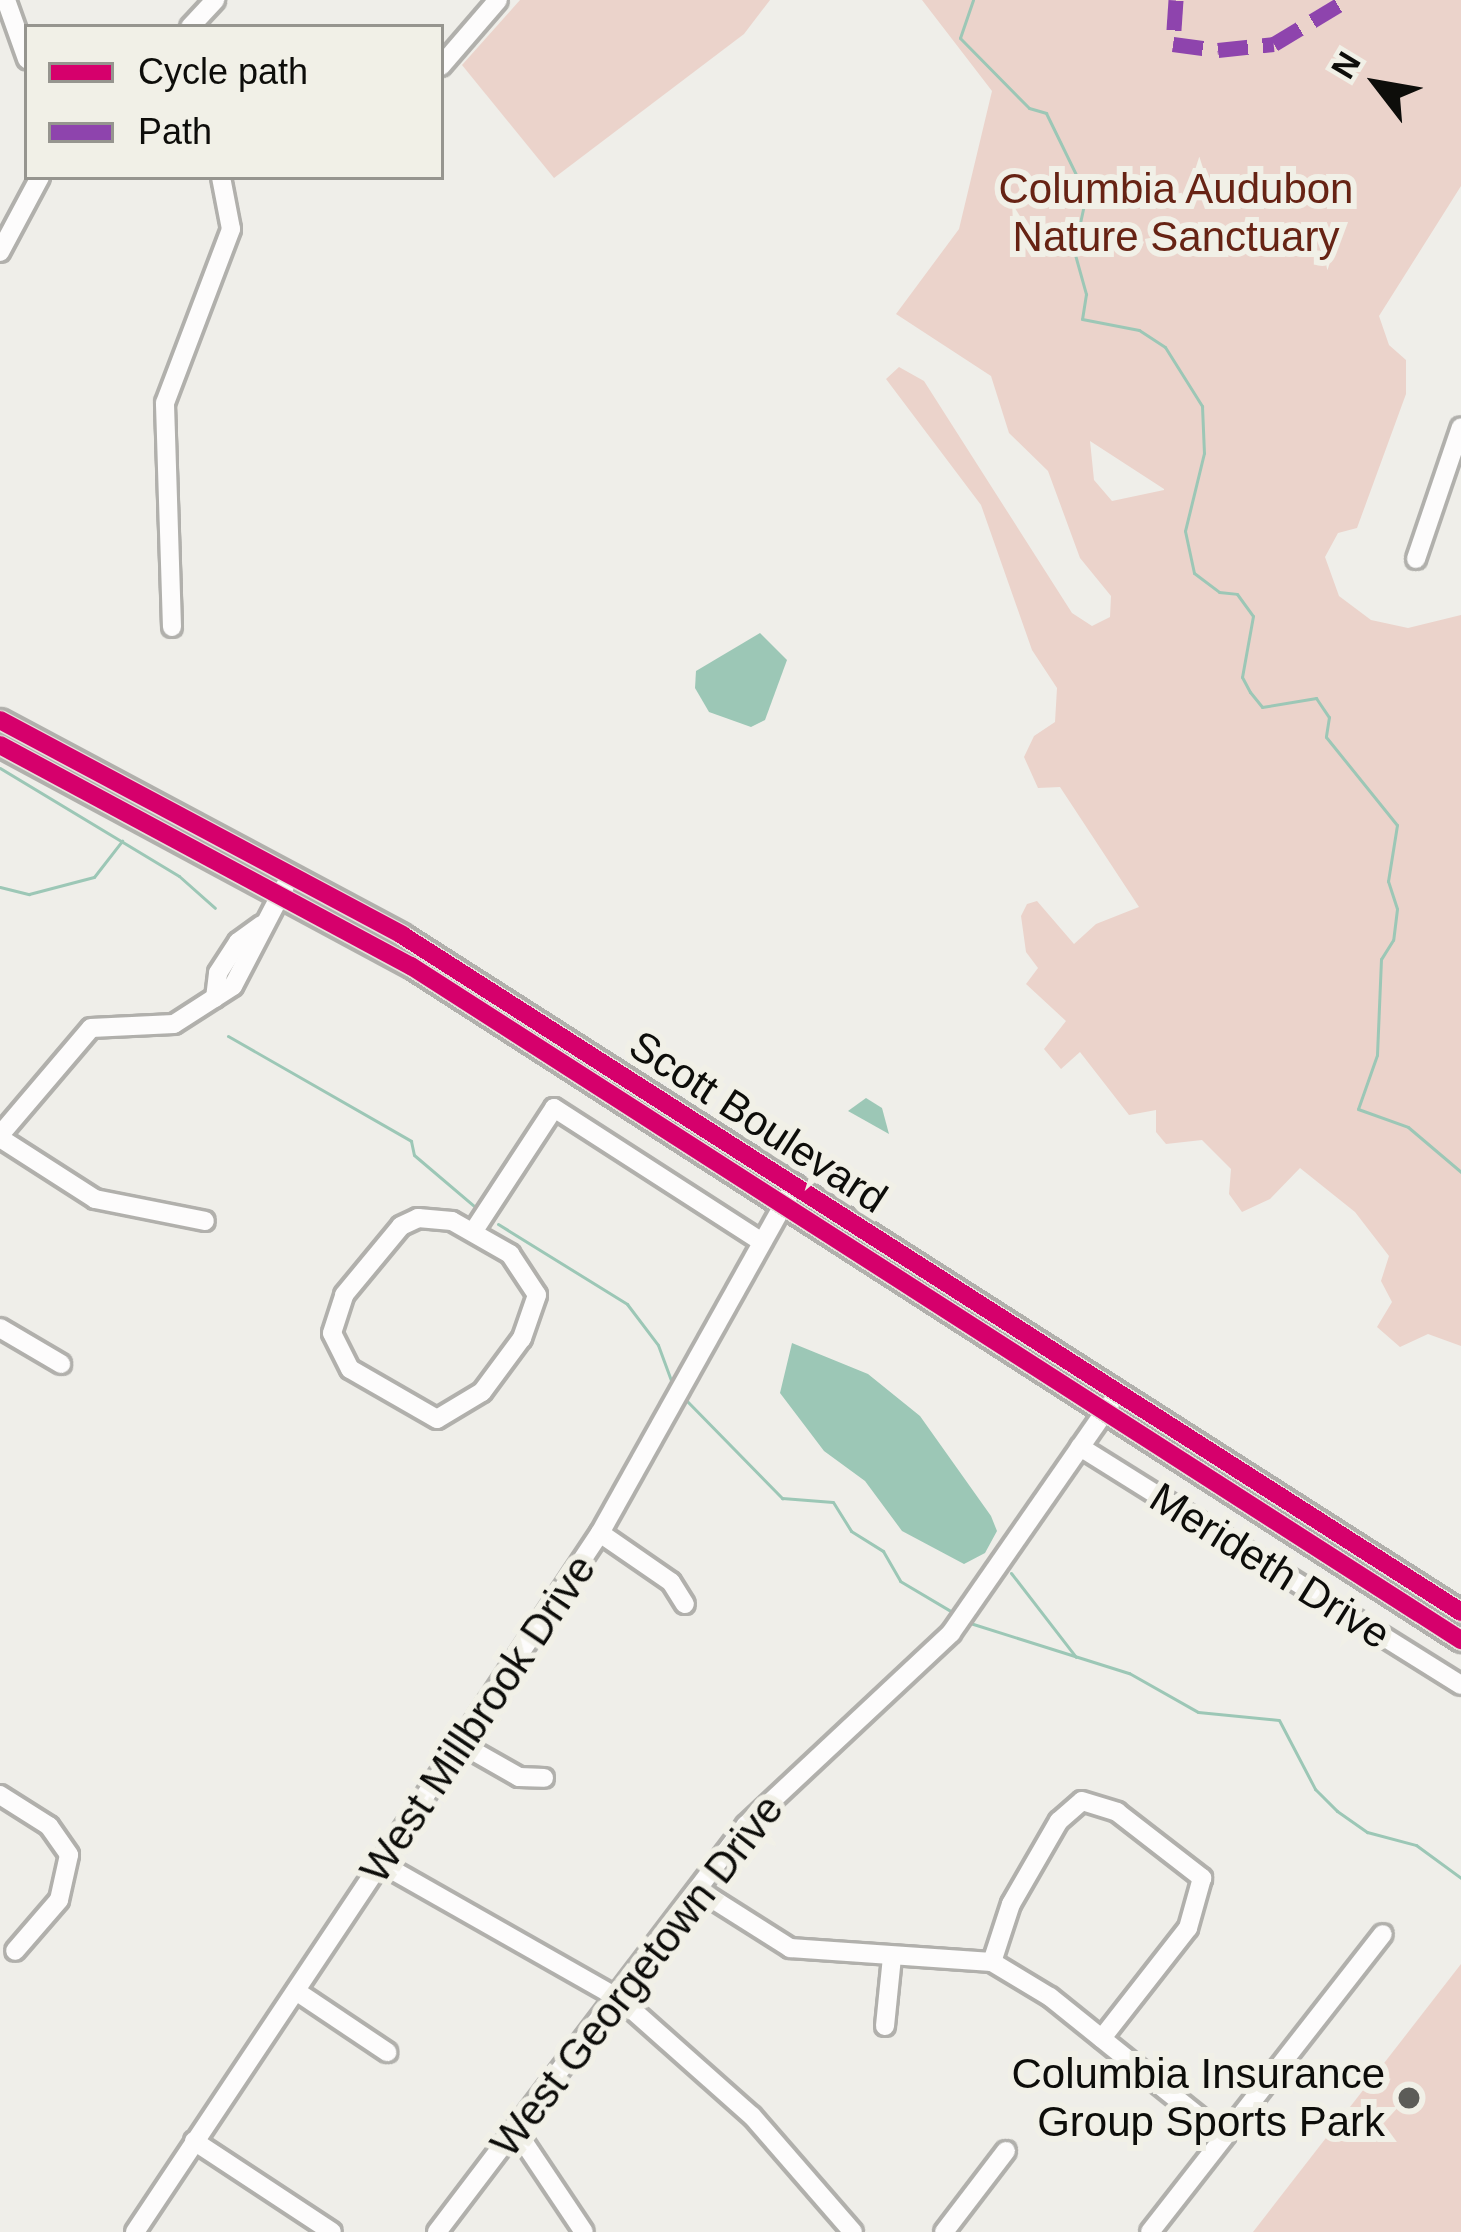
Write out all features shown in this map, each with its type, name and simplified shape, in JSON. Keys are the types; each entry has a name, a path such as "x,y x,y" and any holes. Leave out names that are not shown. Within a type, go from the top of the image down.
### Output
{"main road":[{"name":"Scott Boulevard","path":"0,720 286,884"},
{"name":"Scott Boulevard","path":"0,745 401,935 1102,1415 1461,1640"},
{"name":"Scott Boulevard","path":"787,1198 1117,1395 1461,1612"}],"street":[{"path":"193,24 215,0"},
{"path":"444,63 498,0"},
{"path":"3,3 24,51"},
{"path":"222,180 230,204"},
{"path":"172,627 164,403 226,251 230,204 239,180"},
{"path":"0,252 43,181"},
{"path":"1416,560 1461,427"},
{"path":"205,1221 95,1199 0,1137 91,1028 174,1024 214,998 218,973 238,942 261,925 286,884"},
{"path":"473,1232 554,1108 762,1242"},
{"name":"West Millbrook Drive","path":"135,2232 601,1533 787,1198"},
{"path":"434,1216 473,1232 510,1254 534,1284 537,1309 522,1338 460,1412 437,1419 385,1394 335,1350 334,1315 344,1295 401,1226 434,1216"},
{"path":"0,1328 61,1364"},
{"name":"West Georgetown Drive","path":"437,2232 620,1999 773,1793 951,1633 1117,1395"},
{"name":"Merideth Drive","path":"1080,1447 1461,1685"},
{"path":"601,1533 671,1582 685,1604"},
{"path":"461,1744 519,1777 544,1778"},
{"path":"0,1795 49,1826 69,1855 59,1900 15,1951"},
{"path":"992,1962 1011,1904 1059,1821 1082,1801 1117,1812 1202,1877 1188,1928 1102,2038"},
{"path":"382,1864 620,1999 752,2116 853,2232"},
{"path":"700,1891 790,1948 992,1962 1102,2038 1224,2137"},
{"path":"1150,2232 1383,1934"},
{"path":"885,2026 892,1957"},
{"path":"296,1991 386,2052"},
{"path":"517,2132 584,2232"},
{"path":"194,2140 332,2232"},
{"path":"944,2232 1006,2151"}],"green space":[{"path":"520,0 770,0 744,34 554,178 462,65"},
{"name":"Columbia Audubon Nature Sanctuary","path":"922,0 1461,0 1461,186 1379,316 1389,345 1406,360 1406,394 1357,528 1338,533 1325,557 1339,596 1371,620 1408,628 1461,615 1461,1346 1428,1334 1400,1347 1377,1327 1392,1302 1381,1281 1389,1256 1355,1212 1300,1168 1270,1199 1242,1212 1229,1194 1231,1169 1202,1140 1166,1144 1156,1132 1156,1110 1129,1115 1080,1052 1061,1069 1044,1049 1066,1021 1026,984 1038,968 1026,952 1021,916 1027,904 1037,901 1074,944 1096,924 1139,907 1060,787 1038,788 1024,757 1034,736 1055,722 1057,688 1032,650 981,505 886,379 899,367 924,381 1072,613 1092,626 1110,617 1111,596 1080,558 1048,471 1009,433 991,376 896,314 959,229 992,91","holes":["1090,441 1164,490 1112,501 1094,480"]},
{"name":"Columbia Insurance Group Sports Park","path":"1461,1964 1461,2232 1253,2232"}],"shaded area":[{"path":"760,633 787,660 765,720 751,727 709,712 695,688 696,671"},
{"path":"866,1098 882,1108 889,1134 848,1111"},
{"path":"792,1343 868,1374 920,1416 991,1516 997,1531 985,1553 964,1564 902,1531 865,1481 824,1451 780,1393"}],"waterway":[{"path":"973,0 960,38 1029,108 1046,113 1086,195 1074,251 1086,294 1082,319 1139,330 1165,347 1202,406 1204,453 1185,531 1194,573 1219,592 1237,594 1253,616 1242,677 1262,707 1316,698 1329,717 1326,737 1397,825 1388,881 1397,909 1393,940 1381,959 1377,1055 1358,1109 1408,1127 1461,1172"},
{"path":"0,768 179,876 215,908"},
{"path":"0,887 29,894 94,877 122,841"},
{"path":"228,1036 411,1141 414,1155 474,1206"},
{"path":"498,1224 627,1304 658,1345 672,1383"},
{"path":"685,1399 782,1498 833,1502 851,1531 883,1551 900,1581 954,1613"},
{"path":"1011,1573 1076,1657"},
{"path":"970,1623 1129,1673 1198,1712 1279,1720 1315,1789 1337,1811 1367,1832 1416,1845 1461,1878"}],"marked path":[{"path":"1176,0 1173,44 1218,50 1274,44 1347,0"}],"cycle path":[{"path":"0,720 402,935 1461,1612"},
{"path":"0,745 411,966 1461,1640"}],"place":[{"name":"Columbia Insurance Group Sports Park","path":"1409,2098"}]}
